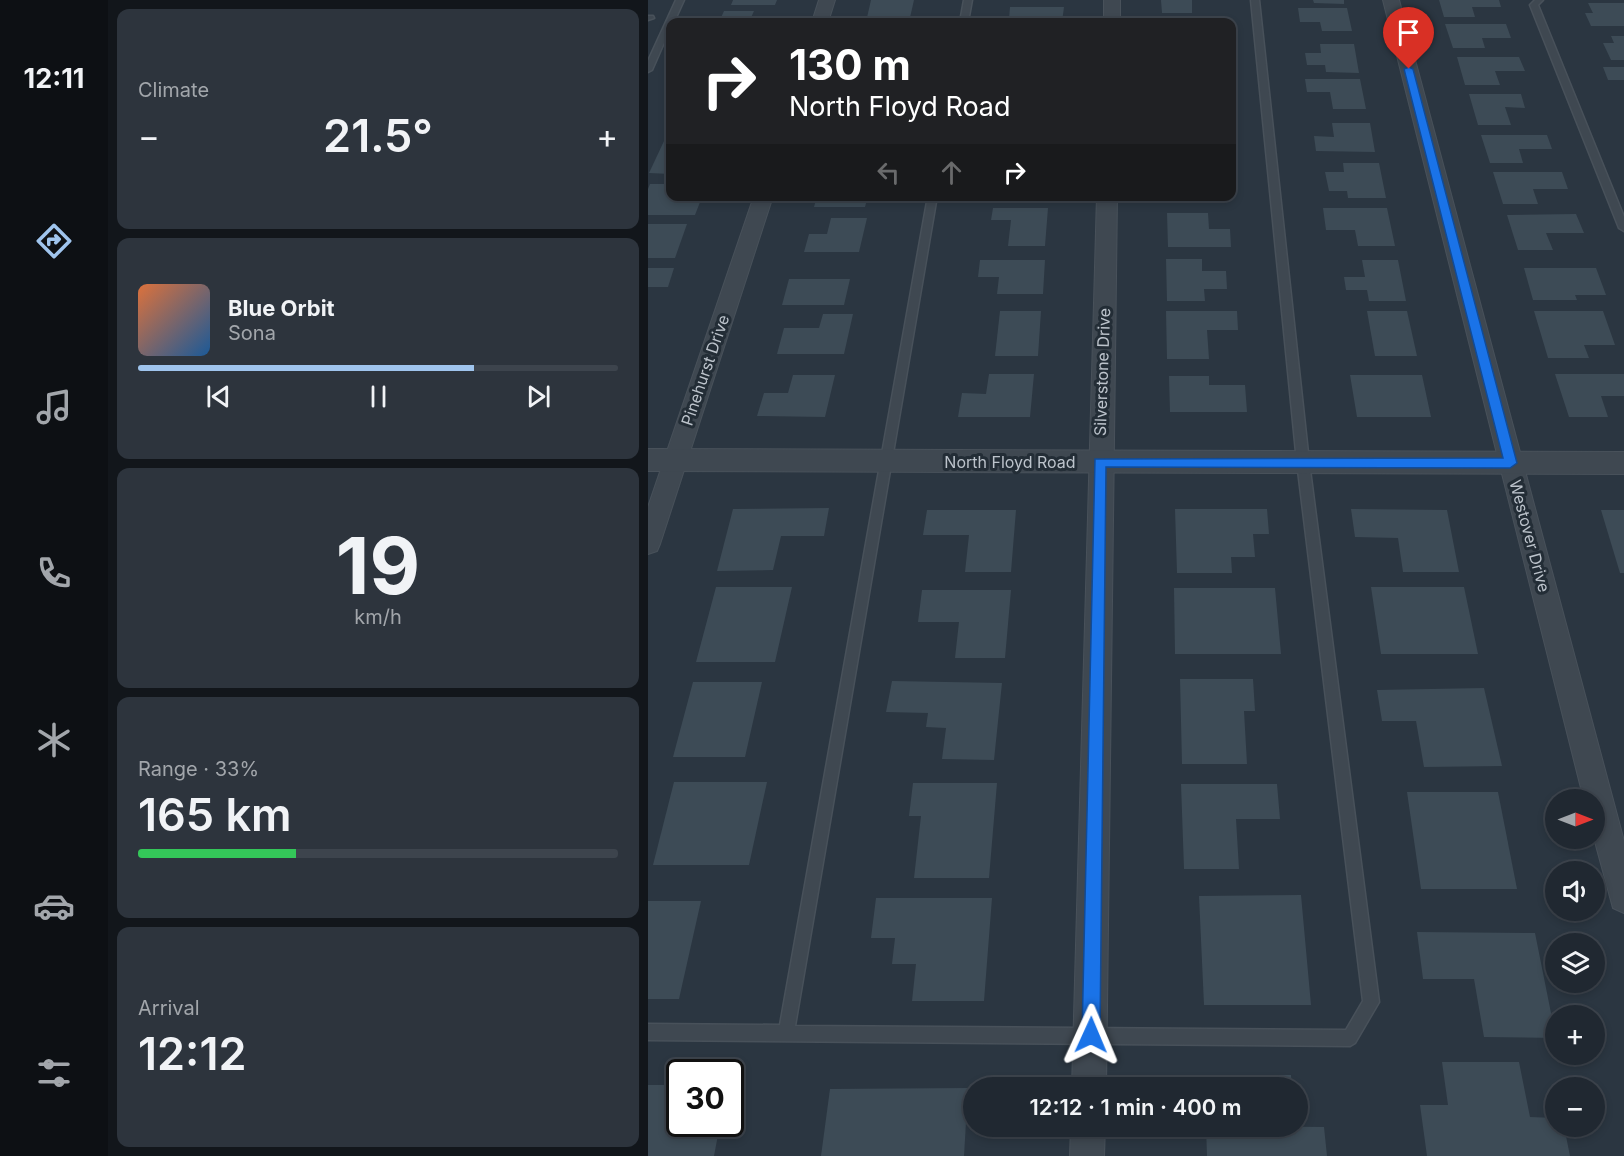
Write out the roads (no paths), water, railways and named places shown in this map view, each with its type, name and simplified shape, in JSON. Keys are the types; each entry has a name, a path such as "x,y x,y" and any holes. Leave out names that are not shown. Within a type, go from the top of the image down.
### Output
{"street":[{"path":"821,18 827,0"},
{"path":"1112,0 1112,18"},
{"name":"Westover Drive","path":"1391,0 1624,898"},
{"name":"Pinehurst Drive","path":"648,544 661,460 762,201"},
{"name":"Silverstone Drive","path":"1089,1077 1107,201"},
{"name":"North Floyd Road","path":"661,460 1624,463"},
{"path":"1088,1137 1088,1156"}],"lane":[{"path":"672,18 680,0"},
{"path":"965,18 968,0"},
{"path":"648,1032 1350,1038 1371,1002 1303,462 1255,0"},
{"path":"1539,0 1534,5 1624,228"},
{"path":"648,70 666,31"},
{"path":"786,1033 932,201"}]}
